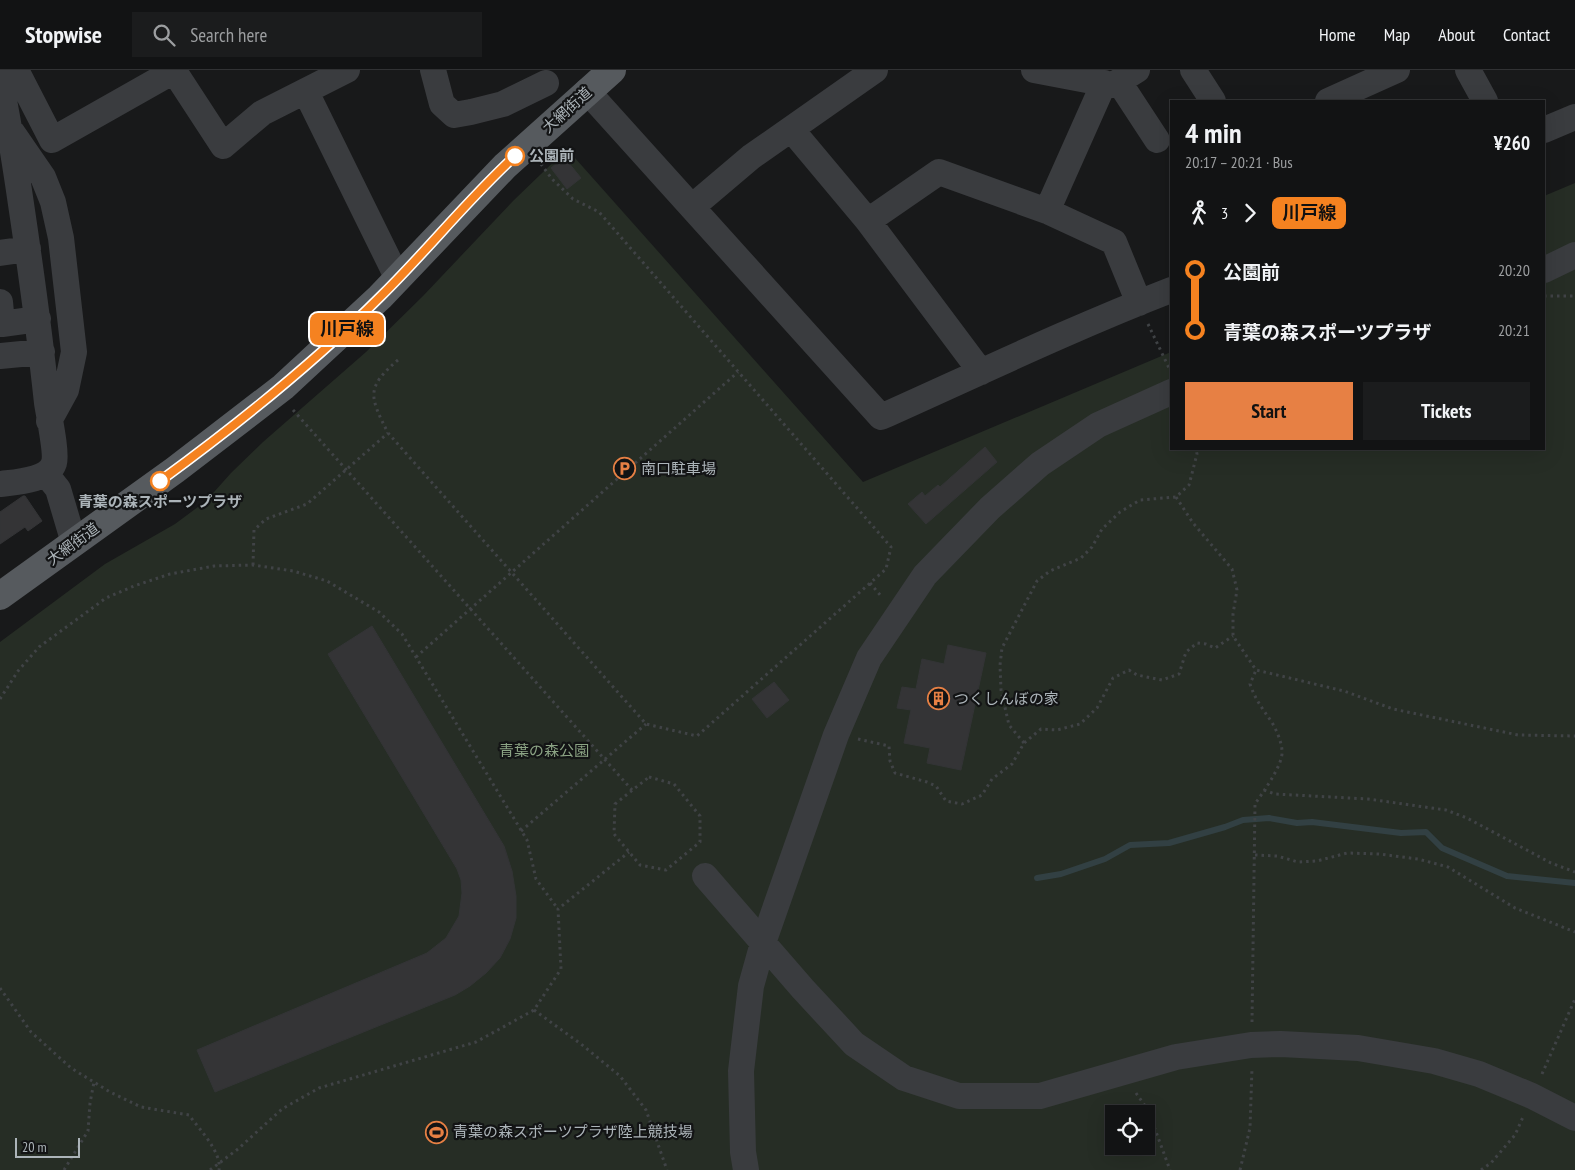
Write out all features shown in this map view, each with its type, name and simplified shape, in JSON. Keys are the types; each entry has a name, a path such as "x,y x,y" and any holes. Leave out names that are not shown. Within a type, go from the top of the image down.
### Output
{"main road":[{"name":"大網街道","path":"0,596 175,470 283,387 342,334 398,279 505,166 612,70"}],"street":[{"path":"16,70 52,140 174,71 222,146 262,113 348,70"},
{"path":"433,70 442,104 454,115 504,104 545,76 557,119"},
{"path":"692,208 751,157 875,70"},
{"path":"1034,70 1120,78"},
{"path":"1193,70 1212,100"},
{"path":"1330,100 1397,70"},
{"path":"1468,70 1484,100"},
{"path":"1120,78 1157,140"},
{"path":"1047,211 1120,78"},
{"path":"0,484 30,480 46,474 54,463 54,449 49,421 38,319 9,128 1,91"},
{"path":"306,92 398,279"},
{"path":"587,92 881,417 1170,290"},
{"path":"1545,130 1575,117"},
{"path":"9,128 43,177 53,202 61,238 74,352 66,390 49,421"},
{"path":"791,129 868,221 981,372"},
{"path":"868,221 939,172 1047,211 1114,242 1139,303"},
{"path":"0,253 28,249"},
{"path":"1545,270 1575,255"},
{"path":"0,302 2,324 38,319"},
{"path":"0,356 42,352"},
{"path":"746,1170 743,1152 741,1071 751,986 763,943 836,735 869,658 925,575 990,508 1040,464 1098,425 1170,392"},
{"path":"46,474 58,489 74,543"},
{"path":"705,876 803,990 854,1044 904,1078 958,1096 1040,1096 1176,1057 1252,1045 1281,1044 1358,1048 1434,1062 1479,1074 1532,1096 1575,1118"}],"path":[{"path":"398,360 382,373 374,385 375,407 388,433 646,724 696,736 886,569 891,547 599,212 573,199 552,179 540,164"},
{"path":"1545,296 1575,296"},
{"path":"1139,303 1170,371"},
{"path":"416,657 738,372"},
{"path":"291,408 632,790"},
{"path":"253,565 254,530 266,519 306,504 388,433"},
{"path":"1024,743 1009,725 1001,690 1000,665 1002,648 1037,581 1050,571 1081,558 1092,547 1102,529 1120,512 1133,504 1140,500 1176,497 1189,484 1197,454 1196,450"},
{"path":"1176,497 1192,523 1232,568 1237,590 1233,636 1256,670 1344,691 1393,709 1518,735 1575,736"},
{"path":"0,699 18,671 39,647 106,598 134,586 170,574 214,566 253,565 293,571 327,581 379,612 402,634 527,840 536,879 558,909 561,969 534,1010 476,1042 319,1088 282,1109 210,1170"},
{"path":"836,735 889,746 890,761 895,773 936,786 946,801 962,804 982,795 992,779 1012,764 1024,743 1041,729 1057,730 1080,724 1097,708 1114,678 1129,670 1136,675 1162,680 1179,674 1186,652 1198,643 1215,648 1233,636"},
{"path":"1240,1170 1250,1128 1255,804 1272,780 1282,752 1278,736 1271,721 1256,700 1250,684 1256,670"},
{"path":"521,830 646,724"},
{"path":"649,777 674,784 700,816 700,842 666,870 640,865 614,834 615,804 632,790 649,777"},
{"path":"1264,790 1275,794 1368,799 1446,810 1467,818 1550,863 1575,872"},
{"path":"558,909 629,852"},
{"path":"1255,855 1277,856 1298,862 1316,861 1347,854 1378,854 1418,859 1448,867 1515,908 1575,932"},
{"path":"0,988 31,1032 72,1068 110,1092 141,1107 189,1115 215,1151 220,1163 219,1170"},
{"path":"1481,1170 1491,1163 1515,1135 1575,999"},
{"path":"534,1010 581,1044 620,1076 646,1110 667,1170"},
{"path":"1124,1073 1148,1110 1170,1170"},
{"path":"64,1170 88,1131 94,1082"}],"green space":[{"name":"青葉の森公園","path":"567,149 863,482 1170,352 1170,450 1545,450 1545,196 1575,183 1575,1170 0,1170 0,642 105,564 175,524 206,501 263,442 366,352 423,296 514,200"}],"building":[{"path":"564,157 581,178 567,189 551,168"},
{"path":"985,447 997,462 926,524 908,504 922,492 925,496 938,485 940,487"},
{"path":"25,496 42,521 28,531 25,527 0,544 0,512"},
{"path":"372,626 504,846 512,871 516,896 516,918 510,939 500,958 486,973 455,995 215,1092 197,1050 427,953 446,938 459,916 462,893 461,880 457,869 328,654"},
{"name":"つくしんぼの家","path":"948,645 986,653 961,770 927,763 930,748 904,743 911,710 897,708 902,687 916,689 922,659 944,664"},
{"path":"774,682 789,700 767,718 752,699"}],"waterway":[{"path":"1037,878 1061,874 1105,859 1130,845 1169,843 1243,820 1269,818 1297,823 1312,822 1401,833 1426,832 1442,848 1507,876 1575,883"}],"bus line":[{"name":"川戸線","path":"160,481 283,387 342,334 398,279 515,156"}],"place":[{"name":"公園前","path":"515,156"},
{"name":"南口駐車場","path":"625,469"},
{"name":"青葉の森スポーツプラザ","path":"160,481"},
{"name":"つくしんぼの家","path":"938,699"},
{"name":"青葉の森スポーツプラザ陸上競技場","path":"437,1132"}]}
